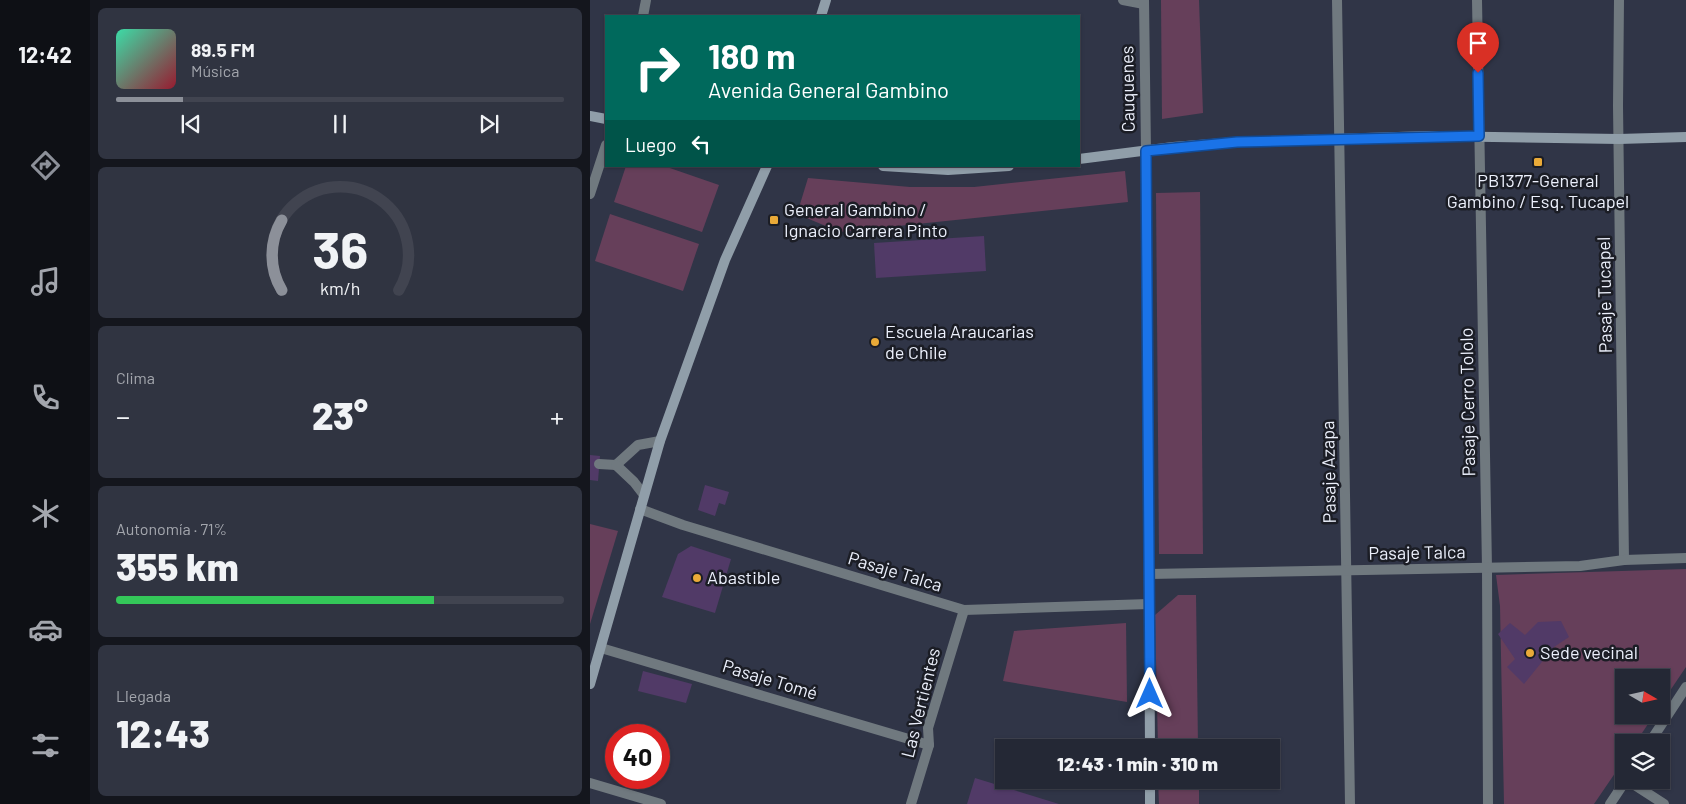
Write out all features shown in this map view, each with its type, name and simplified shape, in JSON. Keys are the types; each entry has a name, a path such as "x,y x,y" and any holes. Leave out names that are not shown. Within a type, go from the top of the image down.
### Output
{"street":[{"path":"643,15 646,0"},
{"path":"821,15 826,0"},
{"path":"1123,0 1144,2"},
{"name":"Pasaje Azapa","path":"1337,0 1350,804"},
{"name":"Pasaje Cerro Tololo","path":"1477,0 1487,568 1488,804"},
{"name":"Pasaje Tucapel","path":"1619,0 1624,560"},
{"name":"Cauquenes","path":"1144,2 1150,739"},
{"path":"590,116 605,119"},
{"path":"1080,159 1237,142 1479,136 1619,139 1686,137"},
{"path":"590,194 605,148"},
{"path":"590,684 660,440 725,260 767,167"},
{"path":"899,167 948,170 994,167"},
{"path":"616,465 638,446 660,440"},
{"path":"600,464 616,465 634,482 644,495"},
{"name":"Pasaje Talca","path":"640,509 683,524 964,610 1149,604"},
{"name":"Pasaje Talca","path":"1149,574 1580,566 1624,560 1686,558"},
{"name":"Las Vertientes","path":"911,804 929,745 928,728 964,610"},
{"name":"Pasaje Tomé","path":"601,648 929,745"},
{"path":"1655,734 1686,687"},
{"path":"590,784 661,804"},
{"path":"1150,789 1150,804"},
{"path":"1610,804 1620,789"},
{"path":"1640,789 1664,804"}],"shaded area":[{"path":"1161,0 1199,0 1203,113 1162,119"},
{"path":"626,167 667,167 719,185 702,232 614,202"},
{"path":"1125,171 1128,202 840,232 797,214 808,178 910,187 974,187"},
{"path":"1200,192 1203,554 1159,554 1156,193"},
{"path":"610,214 699,244 683,291 595,261"},
{"path":"590,524 618,531 590,624"},
{"path":"1686,569 1686,667 1670,691 1670,669 1615,669 1615,724 1648,724 1641,734 1615,734 1615,773 1594,804 1504,804 1500,606 1496,575"},
{"path":"1178,595 1196,595 1198,739 1158,739 1155,615"},
{"path":"1126,623 1127,702 1003,681 1014,631"},
{"path":"1158,789 1199,789 1199,804 1159,804"}],"building":[{"path":"984,236 986,271 876,278 874,243"},
{"path":"590,455 600,456 598,481 590,480"},
{"path":"705,485 729,492 725,505 719,503 715,516 698,510"},
{"name":"Abastible","path":"691,546 731,559 715,613 662,597 678,554"},
{"name":"Sede vecinal","path":"1561,621 1569,637 1554,647 1524,684 1507,667 1515,659 1498,634 1510,623 1525,635 1538,622"},
{"path":"643,671 692,684 686,703 638,691"},
{"path":"975,778 995,784 995,789 1011,789 1059,804 967,804"}],"place":[{"name":"PB1377-General Gambino / Esq. Tucapel","path":"1538,162"},
{"name":"General Gambino / Ignacio Carrera Pinto","path":"774,220"},
{"name":"Escuela Araucarias de Chile","path":"875,342"},
{"name":"Abastible","path":"697,578"},
{"name":"Sede vecinal","path":"1530,653"}],"route":[{"path":"1150,694 1146,151 1237,142 1479,136 1478,73"}]}
